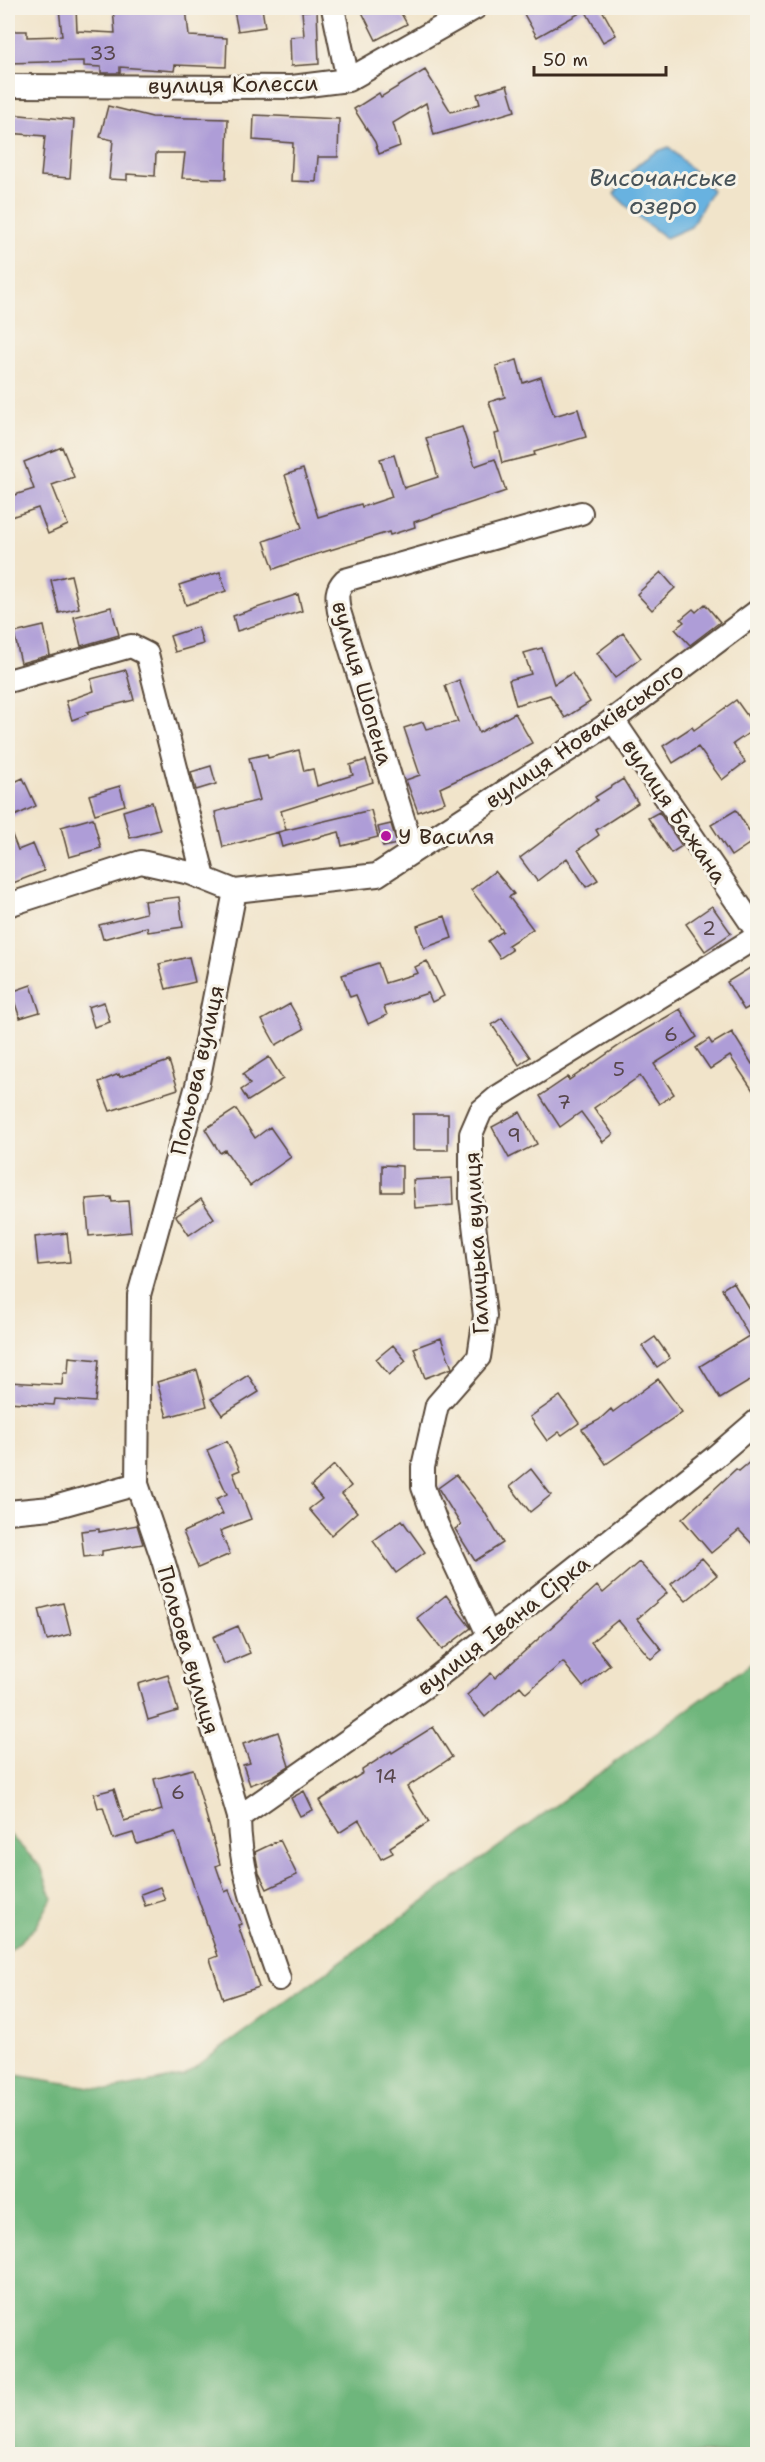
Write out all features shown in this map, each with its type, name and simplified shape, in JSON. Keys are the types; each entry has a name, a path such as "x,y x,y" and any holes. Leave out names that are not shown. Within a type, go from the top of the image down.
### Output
{"street":[{"path":"333,8 348,80"},
{"name":"вулиця Колесси","path":"8,86 292,87 348,80 475,8"},
{"name":"вулиця Шопена","path":"413,851 339,611 337,596 339,586 345,580 581,513"},
{"name":"вулиця Новаківського","path":"235,891 377,875 613,720 758,611"},
{"path":"8,681 131,646 147,654 204,878"},
{"name":"вулиця Бажана","path":"613,720 758,934"},
{"path":"8,905 141,862 190,873 235,891"},
{"name":"Польова вулиця","path":"235,891 198,1082 139,1295 137,1484 163,1560 239,1817 239,1841 244,1874 279,1979"},
{"name":"Галицька вулиця","path":"489,1636 437,1525 423,1487 423,1467 437,1405 479,1358 483,1339 484,1317 471,1199 471,1134 481,1111 499,1096 758,934"},
{"name":"вулиця Івана Сірка","path":"239,1817 427,1685 715,1457 758,1420"},
{"path":"8,1512 51,1508 137,1484"}],"green space":[{"path":"757,1659 757,2454 8,2454 8,2074 109,2090 183,2076"},
{"path":"8,1833 41,1867 52,1898 36,1927 8,1952"}],"water":[{"name":"Височанське озеро","path":"669,147 712,190 691,227 666,238 639,218 614,194 644,160"}],"building":[{"path":"59,8 76,8 77,31 115,33 113,8 186,8 189,36 227,38 226,67 175,65 174,71 120,67 120,73 101,73 101,67 84,66 84,61 8,63 8,31 27,31 27,37 62,36"},
{"path":"262,8 265,27 238,31 234,11"},
{"path":"360,8 398,8 407,24 376,40"},
{"path":"534,8 601,8 616,35 603,42 585,10 537,37 524,14"},
{"path":"317,10 319,64 291,66 290,37 304,36 302,11"},
{"path":"425,70 451,112 480,104 477,94 507,85 515,111 434,135 426,103 393,123 400,146 379,154 375,142 354,109 379,93 381,97"},
{"path":"108,106 152,117 228,119 226,179 182,178 185,153 156,153 155,176 127,174 127,180 109,179 113,140 100,137"},
{"path":"9,114 74,120 70,178 41,176 45,136 8,133"},
{"path":"254,115 339,119 338,157 318,157 316,182 291,181 293,143 253,140"},
{"path":"517,360 523,383 541,377 554,416 578,409 586,437 534,452 535,455 502,463 495,434 499,433 489,402 505,397 496,366"},
{"path":"462,427 475,466 495,459 506,491 414,522 415,527 390,535 389,532 274,569 264,541 302,528 285,475 303,469 318,517 361,504 362,507 392,497 380,459 394,455 404,488 438,477 426,438"},
{"path":"62,447 74,477 52,485 68,525 48,534 38,508 8,518 8,497 34,489 24,462"},
{"path":"220,572 226,591 186,605 179,585"},
{"path":"661,572 675,588 652,610 637,594"},
{"path":"71,575 79,608 59,613 51,580"},
{"path":"298,594 302,611 237,631 233,616"},
{"path":"705,604 720,622 690,645 675,629 684,622 681,619 693,609 696,612"},
{"path":"111,607 119,635 81,646 74,617"},
{"path":"44,626 50,655 21,663 14,633"},
{"path":"198,627 203,644 175,652 170,636"},
{"path":"623,633 641,658 615,678 597,653"},
{"path":"542,648 554,684 572,673 590,702 565,718 550,695 516,705 509,680 531,674 524,653"},
{"path":"126,670 134,700 87,712 88,714 72,720 66,701 94,691 91,679"},
{"path":"459,680 479,733 515,713 532,743 440,788 445,802 418,812 406,780 420,775 404,728 423,722 426,729 458,722 445,686"},
{"path":"736,700 756,728 733,744 745,762 722,780 698,747 673,763 663,746 692,727 694,730"},
{"path":"299,750 304,771 313,769 317,786 353,775 350,765 366,760 373,782 281,811 286,830 223,847 215,812 260,800 249,758 267,754 268,758"},
{"path":"211,766 216,784 196,790 191,772"},
{"path":"23,778 36,806 8,819 8,785"},
{"path":"623,779 638,803 596,830 599,835 578,850 598,880 586,887 567,858 537,881 520,858 597,800 595,797"},
{"path":"120,786 125,805 95,814 89,795"},
{"path":"152,802 160,830 130,838 123,811"},
{"path":"371,810 378,837 342,846 339,832 282,847 278,832"},
{"path":"736,810 755,840 731,856 711,825"},
{"path":"659,812 682,846 671,853 648,818"},
{"path":"93,818 101,848 69,857 61,827"},
{"path":"391,824 397,844 383,847 378,827"},
{"path":"8,825 18,850 33,844 44,871 8,885"},
{"path":"495,871 514,894 509,897 533,929 508,945 512,950 500,958 488,941 503,931 471,890"},
{"path":"179,897 183,927 148,932 147,927 103,939 99,925 146,913 144,901"},
{"path":"712,906 731,933 705,951 686,924"},
{"path":"445,916 452,938 424,948 417,926"},
{"path":"189,957 195,982 166,989 159,964"},
{"path":"427,961 444,996 432,1002 428,993 384,1007 387,1015 368,1024 356,995 350,997 342,975 378,963 385,983 418,973 415,967"},
{"path":"758,963 758,1002 744,1010 727,982"},
{"path":"31,985 40,1012 20,1018 11,992"},
{"path":"104,1002 110,1022 94,1027 88,1007"},
{"path":"290,1004 304,1029 276,1045 262,1020"},
{"path":"680,1009 697,1037 654,1064 674,1094 659,1104 640,1076 594,1108 613,1134 603,1142 581,1112 560,1127 540,1096"},
{"path":"502,1018 530,1057 519,1065 492,1025"},
{"path":"732,1032 752,1064 758,1061 758,1098 730,1056 710,1069 696,1048 709,1039 712,1044"},
{"path":"269,1057 283,1079 248,1101 241,1090 250,1084 243,1074"},
{"path":"169,1061 178,1089 110,1111 99,1082 119,1074 120,1077"},
{"path":"236,1109 255,1138 270,1127 291,1157 250,1186 225,1150 220,1153 205,1129"},
{"path":"520,1112 537,1144 509,1158 492,1127"},
{"path":"413,1114 448,1114 448,1150 413,1150"},
{"path":"382,1165 402,1166 402,1192 382,1192"},
{"path":"452,1178 453,1205 415,1208 413,1180"},
{"path":"111,1197 112,1202 128,1201 131,1232 89,1236 86,1199"},
{"path":"201,1199 214,1218 189,1235 176,1216"},
{"path":"67,1233 70,1262 38,1265 35,1237"},
{"path":"733,1282 758,1324 758,1376 720,1399 700,1366 749,1336 722,1289"},
{"path":"655,1337 670,1358 657,1367 642,1346"},
{"path":"441,1338 452,1368 425,1378 414,1348"},
{"path":"393,1345 406,1361 389,1375 376,1359"},
{"path":"69,1357 99,1360 95,1402 55,1399 54,1405 8,1402 8,1382 62,1385 63,1373 68,1373"},
{"path":"197,1370 207,1406 167,1417 157,1382"},
{"path":"248,1375 259,1392 222,1415 211,1399"},
{"path":"658,1379 682,1412 606,1464 582,1429 599,1420 611,1409 613,1412"},
{"path":"560,1396 579,1423 562,1435 559,1432 547,1441 530,1417"},
{"path":"227,1441 240,1470 233,1473 251,1519 220,1531 230,1554 198,1568 183,1532 223,1514 216,1499 227,1494 207,1450"},
{"path":"758,1455 758,1550 739,1530 711,1553 682,1519 736,1469 739,1471"},
{"path":"334,1465 351,1486 342,1494 357,1512 331,1535 309,1509 322,1499 311,1486"},
{"path":"531,1469 551,1495 530,1512 510,1486"},
{"path":"456,1475 484,1511 503,1543 475,1561 455,1529 461,1525 438,1488"},
{"path":"402,1520 425,1552 396,1573 373,1541"},
{"path":"137,1525 143,1544 102,1551 102,1555 84,1557 81,1531 99,1529 99,1532"},
{"path":"702,1558 717,1575 686,1601 671,1584"},
{"path":"639,1562 667,1593 637,1619 662,1650 651,1659 618,1620 591,1642 610,1665 583,1687 563,1662 526,1693 520,1686 485,1717 467,1695 491,1673 495,1678 597,1586 603,1593"},
{"path":"446,1595 471,1628 442,1650 417,1618"},
{"path":"63,1603 71,1634 47,1640 39,1609"},
{"path":"238,1626 250,1653 224,1664 213,1637"},
{"path":"168,1675 178,1711 148,1720 138,1684"},
{"path":"433,1727 452,1757 407,1787 429,1822 390,1847 393,1853 381,1859 359,1820 339,1833 319,1801 363,1773 362,1770 391,1751 392,1753"},
{"path":"278,1732 289,1766 272,1777 250,1785 243,1765 250,1763 243,1744"},
{"path":"193,1769 220,1864 216,1866 225,1892 229,1890 242,1924 238,1925 259,1987 223,1999 210,1959 218,1956 175,1832 137,1844 133,1833 113,1839 103,1807 98,1808 94,1794 114,1789 124,1821 162,1810 154,1779"},
{"path":"304,1791 313,1810 300,1816 291,1798"},
{"path":"280,1840 297,1875 267,1889 259,1873 255,1852"},
{"path":"160,1887 165,1900 145,1906 141,1894"}],"place":[{"name":"У Василя","path":"386,836"}]}
